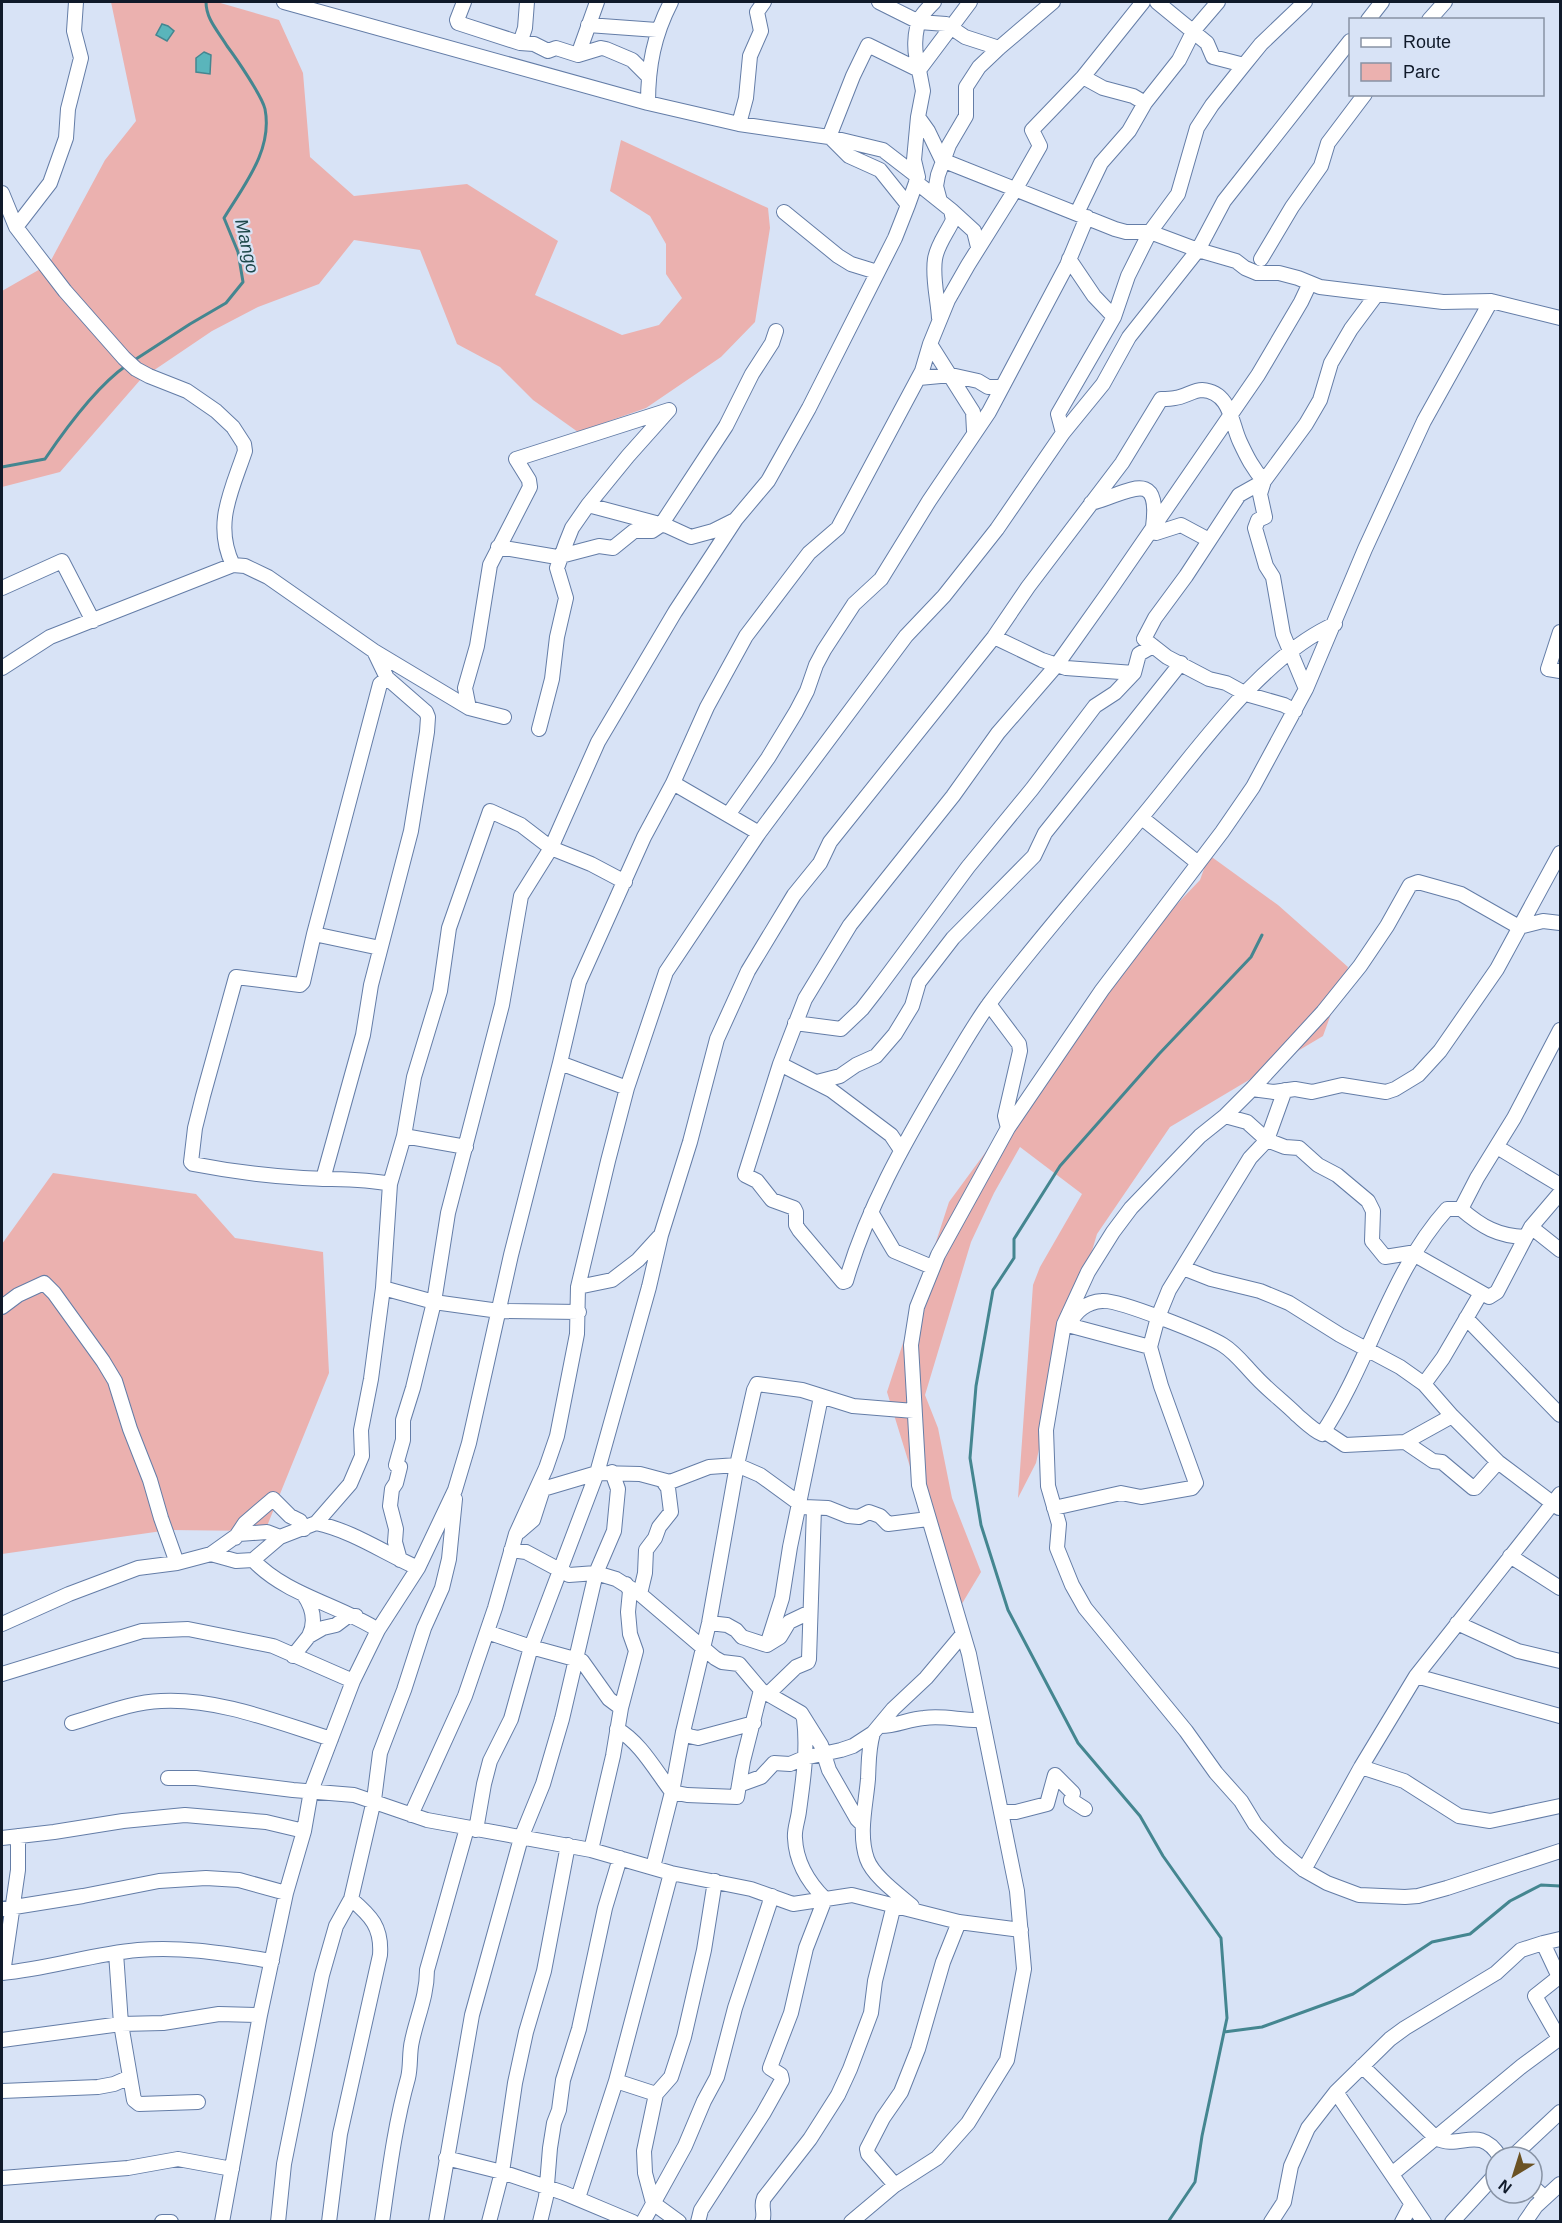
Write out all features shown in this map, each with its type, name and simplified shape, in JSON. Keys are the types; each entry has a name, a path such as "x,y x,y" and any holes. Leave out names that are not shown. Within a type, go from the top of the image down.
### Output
{"street":[{"path":"16,227 50,183 66,138 68,110 81,58 74,31 76,2"},
{"path":"284,2 648,103 739,124 830,138 883,150 974,231 978,247"},
{"path":"464,2 458,22 520,43 534,44 548,51 556,48 578,55 601,48 606,49 632,60 648,76"},
{"path":"520,43 525,28 526,2"},
{"path":"578,55 597,2"},
{"path":"648,103 648,76 657,30 670,2"},
{"path":"739,124 746,98 750,56 761,31 757,12 764,2"},
{"path":"879,2 919,22 940,22 951,26 965,37 999,48"},
{"path":"400,1560 390,1506 392,1490 400,1467 396,1465 403,1440 403,1420 434,1302 448,1213 501,1005 521,896 551,848 598,741 675,612 736,519 768,481 809,408 895,238 917,180 914,160 923,91 916,47 919,22 934,2"},
{"path":"940,319 934,273 935,258 940,243 953,220 936,186 942,160 966,116 966,87 999,48 1053,2"},
{"path":"222,2222 260,2015 286,1893 304,1831 311,1791 353,1681 378,1630 418,1568 455,1490 469,1443 511,1255 579,982 644,837 673,783 707,707 746,636 808,553 838,528 918,378 940,319 978,247 1040,146 1032,130 1083,77 1143,2"},
{"path":"1157,2 1207,43 1213,57 1244,64"},
{"path":"728,815 768,758 796,712 824,650 854,604 881,579 988,412 1069,258 1101,163 1130,131 1141,109 1179,60 1193,32 1218,2"},
{"path":"1063,433 1058,414 1113,317 1128,276 1150,232 1178,194 1197,128 1244,64 1304,2"},
{"path":"1370,18 1382,2"},
{"path":"1431,18 1445,2"},
{"path":"920,68 966,3"},
{"path":"588,25 657,30"},
{"path":"411,1815 465,1695 487,1632 516,1534 546,1468 557,1436 577,1334 578,1287 627,1088 666,972 759,833 906,636 944,596 996,529 1063,433 1103,384 1129,337 1198,250 1224,201 1349,42"},
{"path":"830,138 853,75 868,45 920,68"},
{"path":"1083,77 1104,88 1127,95 1141,109"},
{"path":"1261,260 1292,207 1321,166 1328,143 1363,96"},
{"path":"918,117 928,131 942,160 1126,232 1150,232 1236,261 1261,260 1275,267 1279,273"},
{"path":"830,138 849,156 880,170 908,205"},
{"path":"2,193 16,227 66,291 124,358 142,372 187,391 232,427 238,436 245,451 224,512 227,553 233,565"},
{"path":"784,212 844,260 877,272"},
{"path":"1069,258 1094,296 1113,317"},
{"path":"1236,261 1257,273 1279,273 1320,287 1443,302 1491,302 1560,318"},
{"path":"1310,283 1258,375 1056,666 998,733 953,796 850,925 805,999 780,1064 745,1176 758,1181 772,1200 794,1208 796,1225 799,1230 843,1282 846,1281 858,1242 871,1212 901,1150 989,1004 1142,818 1185,762 1246,694 1290,652 1335,624"},
{"path":"1306,689 1283,634 1272,577 1266,566 1255,528 1258,519 1265,517 1260,494 1264,481 1306,424 1320,400 1330,363 1377,294"},
{"path":"851,2222 895,2185 931,2163 968,2123 1007,2060 1024,1969 1017,1891 982,1720 963,1634 919,1485 911,1345 917,1307 932,1267 1008,1128 1108,981 1222,832 1253,787 1306,689 1365,549 1424,421 1491,302"},
{"path":"498,547 557,557 599,546 613,548 634,531 652,531 661,525 726,426 752,374 772,343 776,331"},
{"path":"930,344 973,412 974,431"},
{"path":"918,378 951,375 978,381 988,387 1002,387"},
{"path":"382,2222 396,2126 408,2078 412,2041 426,1993 427,1970 472,1829 490,1761 511,1719 531,1647 597,1473 717,1039 748,971 794,895 820,862 830,842 994,637 1028,587 1122,463 1161,399 1175,398 1202,390 1215,395 1232,412 1240,443 1253,469 1264,481"},
{"path":"469,708 465,688 477,646 490,565 530,487 529,480 516,459 669,410 628,456 572,528 557,568 566,598 552,679 540,729"},
{"path":"1264,481 1239,495 1144,636 1145,642 1174,661 1209,679 1226,683 1246,694 1284,705 1295,711"},
{"path":"1092,503 1105,500 1123,490 1142,488 1148,490 1156,505 1151,530"},
{"path":"588,505 661,525 691,537 713,531 736,519"},
{"path":"1151,530 1156,533 1181,525 1209,540"},
{"path":"2,588 62,561 93,621"},
{"path":"2,668 50,637 233,565 245,566 268,577 374,651 469,708 504,717"},
{"path":"1560,632 1548,669 1560,671"},
{"path":"994,637 1056,666 1134,673"},
{"path":"795,1023 838,1029 846,1026 876,991 955,884 1095,706 1115,693 1134,673 1139,654 1153,646"},
{"path":"323,1179 363,1035 370,985 411,831 428,717 426,712 387,678 374,651"},
{"path":"817,1083 840,1076 856,1065 876,1056 896,1034 912,1006 919,982 953,938 1034,856 1045,833 1181,663"},
{"path":"387,678 380,684 302,984 263,982 236,977 234,980 195,1128 191,1162 232,1171 282,1177 367,1179 390,1184"},
{"path":"673,783 759,833"},
{"path":"212,1554 236,1561 253,1560 280,1537 310,1526 350,1484 362,1456 361,1430 371,1378 383,1288 390,1184 404,1136 414,1077 440,991 449,928 490,811 521,825 551,848 591,864 625,882"},
{"path":"1142,818 1198,863"},
{"path":"1251,1089 1274,1092 1295,1089 1312,1092 1342,1085 1386,1092 1418,1075 1440,1051 1484,987 1560,853"},
{"path":"1560,923 1543,921 1519,927 1461,894 1425,883 1418,882 1410,885 1387,926 1360,966 1323,1012 1225,1116 1185,1151 1131,1208 1113,1232 1088,1272 1067,1325 1046,1430 1048,1486 1059,1524 1057,1552 1085,1608 1186,1731 1216,1773 1241,1801 1255,1824 1280,1850 1304,1870 1328,1883 1359,1895 1375,1898 1405,1897 1448,1888 1560,1851"},
{"path":"314,934 380,948"},
{"path":"989,1004 1019,1044 1020,1051 1005,1116 1008,1128"},
{"path":"1461,1209 1560,1030"},
{"path":"560,1063 627,1088"},
{"path":"780,1064 831,1090 891,1135 901,1150"},
{"path":"1054,1508 1121,1494 1141,1497 1195,1486 1150,1347 1158,1317 1169,1290 1250,1158 1267,1140 1285,1090"},
{"path":"1225,1116 1247,1122 1267,1140 1285,1147 1299,1148 1318,1165 1337,1176 1368,1201 1373,1211 1372,1241 1381,1254 1389,1257 1410,1253 1489,1297 1497,1292 1528,1232 1560,1193"},
{"path":"404,1136 466,1147"},
{"path":"1497,1147 1560,1185"},
{"path":"1067,1325 1076,1313 1090,1303 1103,1300 1158,1317 1223,1345 1320,1435 1424,1237 1447,1209 1461,1209 1474,1219 1506,1236 1528,1232 1560,1250"},
{"path":"871,1212 894,1251 932,1267"},
{"path":"578,1287 612,1280 638,1260 661,1235"},
{"path":"1183,1268 1211,1280 1260,1292 1289,1303 1340,1335 1400,1367 1424,1384 1498,1462 1558,1502 1510,1556 1416,1676 1361,1767 1304,1870"},
{"path":"2,1307 18,1294 44,1283 54,1293 103,1361 115,1381 177,1563"},
{"path":"383,1288 434,1302 499,1311 579,1312"},
{"path":"1424,1384 1443,1358 1481,1293"},
{"path":"1466,1318 1560,1415"},
{"path":"1067,1325 1150,1347"},
{"path":"653,1867 672,1792 682,1732 709,1623 737,1465 757,1384 802,1390 853,1406 914,1410"},
{"path":"767,1645 782,1598 798,1504 821,1396"},
{"path":"1324,1431 1345,1445 1405,1442 1452,1416"},
{"path":"1405,1442 1433,1461 1442,1462 1473,1488 1498,1462"},
{"path":"516,1534 533,1520 543,1489 597,1473 640,1474 670,1482 710,1467 737,1465 753,1471 777,1486 798,1504 814,1508 828,1508 848,1516 860,1517 869,1512 880,1516 888,1524 928,1519"},
{"path":"436,2222 472,2015 521,1838 543,1784 578,1659 596,1573 614,1531 618,1489 612,1472"},
{"path":"640,1594 645,1573 646,1550 671,1512 668,1488 663,1481"},
{"path":"278,2222 284,2164 322,1975 336,1926 351,1899 374,1800 380,1753 424,1628 442,1588 449,1559 455,1490"},
{"path":"234,1540 245,1523 273,1499 290,1516 310,1526 344,1531 418,1568"},
{"path":"617,1730 626,1734 648,1757 672,1792 687,1795 737,1797 753,1723 765,1692 796,1668 808,1662 815,1547 814,1508"},
{"path":"2,1624 69,1594 138,1568 177,1563 212,1554 234,1540 239,1534 267,1532 280,1537"},
{"path":"511,1550 526,1552 569,1575 596,1573 626,1584 723,1662 743,1666 750,1678 765,1692 795,1708 804,1719 821,1745 833,1777 857,1819 863,1825"},
{"path":"1510,1556 1560,1588"},
{"path":"253,1560 266,1573 304,1595 357,1616 378,1630"},
{"path":"591,1850 621,1708 636,1651 630,1634 628,1611 630,1598 626,1584"},
{"path":"293,1656 312,1629 313,1612 304,1595"},
{"path":"709,1623 727,1625 742,1637 767,1645 780,1637 789,1622 810,1612"},
{"path":"309,1636 322,1628 336,1625 348,1616 357,1616"},
{"path":"1457,1623 1518,1651 1560,1661"},
{"path":"2,1674 142,1631 188,1629 273,1646 353,1681"},
{"path":"487,1632 582,1661 609,1699 621,1708"},
{"path":"918,1911 896,1894 868,1862 863,1825 868,1752 877,1730 893,1709 926,1678 963,1634"},
{"path":"1416,1676 1560,1716"},
{"path":"72,1723 142,1703 185,1702 235,1710 331,1739"},
{"path":"740,1785 761,1778 774,1763 790,1764 804,1758 853,1746 877,1730 921,1718 982,1720"},
{"path":"804,1719 804,1758 795,1837 798,1857 804,1872 812,1886 825,1899"},
{"path":"682,1732 698,1738 753,1723"},
{"path":"1361,1767 1404,1781 1459,1816 1490,1821 1560,1806"},
{"path":"1001,1812 1016,1812 1047,1804 1055,1774 1072,1793 1071,1800 1085,1809"},
{"path":"168,1778 196,1778 354,1795 374,1800 411,1815 472,1829 591,1850 671,1873 751,1889 793,1904 852,1895 959,1922 1021,1930"},
{"path":"2,1838 185,1815 266,1822 304,1831"},
{"path":"18,1836 18,1870 7,1908 2,1973 43,1969 77,1959 137,1950 189,1949 272,1961"},
{"path":"489,2222 502,2172 515,2083 526,2032 544,1971 568,1845"},
{"path":"540,2222 545,2205 550,2148 563,2080 585,2008 605,1908 620,1858"},
{"path":"578,2198 616,2081 671,1873"},
{"path":"7,1908 159,1881 206,1878 239,1880 286,1893"},
{"path":"679,2222 653,2203 643,2163 648,2126 656,2094 671,2077 684,2037 691,1999 705,1950 715,1881"},
{"path":"643,2222 685,2146 717,2077 735,2008 772,1896"},
{"path":"329,2222 340,2134 380,1955 381,1941 372,1916 351,1899"},
{"path":"698,2222 701,2210 763,2114 782,2080 781,2075 770,2068 791,2013 806,1948 825,1899"},
{"path":"762,2222 765,2217 761,2203 810,2139 838,2095 850,2069 871,2013 875,1981 894,1905"},
{"path":"895,2185 868,2154 867,2149 883,2118 901,2092 918,2049 943,1962 959,1922"},
{"path":"1271,2222 1284,2202 1291,2166 1308,2128 1336,2092 1362,2066 1406,2028 1496,1973 1521,1950 1560,1939"},
{"path":"1392,2174 1522,2066 1560,2039 1535,1996 1559,1977 1543,1943"},
{"path":"116,1953 121,2024 136,2103 198,2102"},
{"path":"2,2040 121,2024 163,2023 229,2013 260,2015"},
{"path":"1362,2066 1436,2138 1445,2141 1481,2139 1490,2145"},
{"path":"2,2091 98,2087 130,2078"},
{"path":"616,2081 656,2094"},
{"path":"1336,2092 1424,2222"},
{"path":"1525,2145 1560,2112"},
{"path":"446,2158 502,2172 547,2187 633,2222"},
{"path":"2,2178 128,2168 178,2159 232,2169"},
{"path":"1544,2197 1560,2184"},
{"path":"1452,2222 1484,2187"},
{"path":"1402,2222 1411,2205"},
{"path":"1525,2222 1538,2205"},
{"path":"162,2222 171,2222"}],"green space":[{"path":"111,2 217,2 279,20 303,73 310,157 354,196 467,184 558,241 535,295 622,335 659,325 682,298 666,274 666,244 650,216 610,191 621,140 768,208 770,228 755,322 721,357 646,408 578,432 533,400 500,367 457,344 420,250 354,240 319,284 258,307 212,331 141,379 60,472 2,487 2,291 49,264 105,160 136,121"},
{"path":"1209,855 1278,905 1348,967 1323,1036 1170,1127 1097,1234 1055,1376 1036,1463 1018,1498 1033,1285 1040,1267 1082,1194 1020,1147 994,1193 971,1242 925,1395 938,1428 952,1498 981,1572 960,1607 915,1483 887,1392 949,1202 1137,946 1200,880"},
{"path":"53,1173 196,1194 235,1238 323,1252 329,1373 265,1531 169,1530 2,1554 2,1244"}],"shaded area":[{"path":"162,24 174,31 167,41 156,35"},
{"path":"204,52 211,55 210,74 196,72 196,58"}],"waterway":[{"name":"Mango","path":"133,361 226,303 243,282 238,252 224,218 248,180 261,153 265,139 265,109 248,77 213,25 206,2"},
{"name":"Mango","path":"2,467 45,459 93,396 127,365"},
{"path":"1168,2222 1195,2182 1202,2136 1227,2018 1221,1938 1163,1856 1140,1816 1078,1743 1008,1610 981,1525 970,1458 976,1386 993,1290 1014,1258 1014,1239 1060,1166 1159,1054 1251,957 1262,935"},
{"path":"1224,2032 1262,2027 1353,1994 1432,1942 1470,1934 1510,1901 1541,1885 1560,1886"}]}
